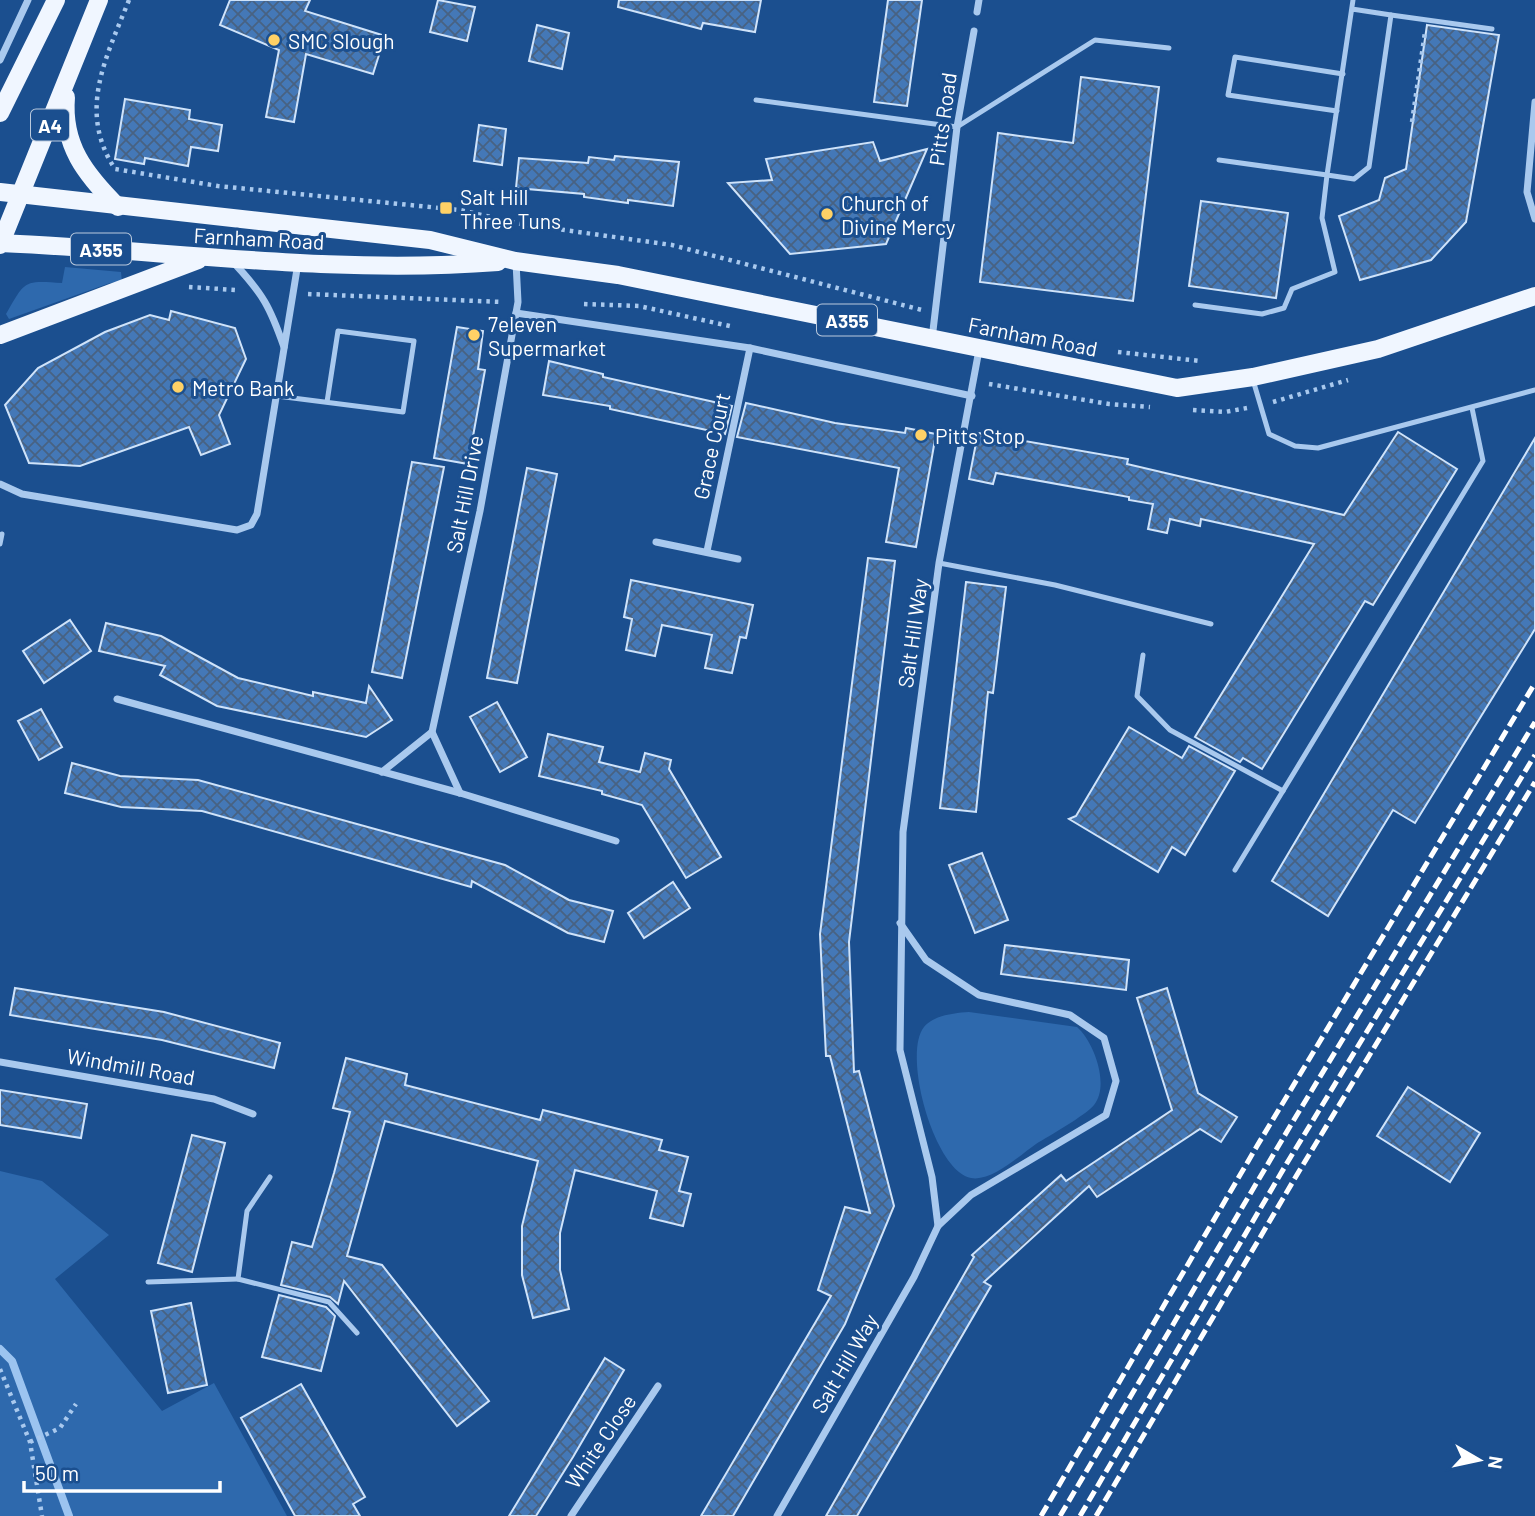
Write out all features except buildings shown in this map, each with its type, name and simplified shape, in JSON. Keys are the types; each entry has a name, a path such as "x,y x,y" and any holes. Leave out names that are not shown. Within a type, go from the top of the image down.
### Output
{"main road":[{"name":"A4","path":"0,113 56,0"},
{"name":"A4","path":"0,244 23,193 99,0"},
{"path":"77,56 66,90 67,135 89,178 118,207"},
{"name":"A355","path":"0,192 23,193"},
{"name":"Farnham Road","path":"23,193 118,207 430,240 515,261 618,275 1177,388 1253,377 1378,349 1535,296"},
{"name":"Farnham Road","path":"0,244 77,246 201,259 425,268 515,261"},
{"path":"0,335 201,259"}],"street":[{"path":"0,60 28,0"},
{"path":"977,12 979,0"},
{"name":"Pitts Road","path":"932,339 957,127 974,31"},
{"path":"1535,102 1527,192 1535,219"},
{"path":"231,260 261,291 271,309 285,351"},
{"name":"Salt Hill Drive","path":"432,732 480,512 516,313 515,261"},
{"path":"0,484 22,494 237,530 251,525 257,514 298,263"},
{"path":"516,313 750,348 972,396"},
{"name":"Grace Court","path":"706,551 750,348"},
{"name":"Salt Hill Way","path":"938,1226 932,1177 900,1050 903,832 939,564 979,350"},
{"path":"656,542 738,559"},
{"path":"117,699 460,793 616,841"},
{"path":"383,772 432,732 460,793"},
{"name":"Salt Hill Way","path":"777,1516 914,1277 938,1226 971,1195 1106,1115 1116,1082 1104,1038 1070,1015 979,995 926,960 900,923"},
{"name":"Windmill Road","path":"0,1062 214,1099 253,1114"},
{"name":"White Close","path":"571,1516 658,1386"}],"lane":[{"path":"1195,305 1262,314 1284,308 1292,289 1335,272 1322,218 1353,0"},
{"path":"1352,9 1492,29"},
{"path":"1219,160 1354,179 1369,167 1391,15"},
{"path":"756,100 957,127 1095,40 1169,48"},
{"path":"1337,111 1228,95 1236,57 1343,74"},
{"path":"277,396 403,412 414,341 338,331 327,402"},
{"path":"1253,377 1269,433 1295,446 1318,448 1535,390"},
{"path":"1235,870 1483,461 1472,408"},
{"path":"0,544 2,534"},
{"path":"939,564 1055,584 1211,624"},
{"path":"1143,656 1137,696 1155,718 1170,730 1283,791"},
{"path":"238,1279 247,1211 270,1177"},
{"path":"148,1282 238,1279 329,1302 357,1333"}],"path":[{"path":"129,0 97,89 96,121 101,148 114,169 218,186 460,210 521,224 672,245 935,313"},
{"path":"1412,122 1426,20"},
{"path":"1111,351 1211,362"},
{"path":"0,1369 32,1441 42,1516"},
{"path":"32,1441 60,1428 76,1404"}],"shaded area":[{"path":"65,267 121,272 122,282 110,283 9,319 6,314 22,289 32,283 62,283"},
{"path":"969,1012 1077,1027 1094,1053 1100,1075 1099,1097 1090,1109 997,1172 979,1178 971,1178 957,1171 945,1155 925,1110 917,1061 918,1041 928,1023 945,1015"},
{"path":"0,1171 42,1181 109,1235 55,1279 162,1411 214,1383 287,1516 0,1516"}],"waterway":[{"path":"0,1349 12,1361 69,1516"}],"railway":[{"path":"1041,1516 1257,1146 1535,683"},
{"path":"1060,1516 1292,1123 1535,722"},
{"path":"1080,1516 1287,1163 1535,755"},
{"path":"1096,1516 1298,1173 1535,782"}],"place":[{"name":"SMC Slough","path":"274,40"},
{"name":"Salt Hill Three Tuns","path":"446,208"},
{"name":"Church of Divine Mercy","path":"827,214"},
{"name":"7eleven Supermarket","path":"474,335"},
{"name":"Metro Bank","path":"178,387"},
{"name":"Pitts Stop","path":"921,435"}]}
